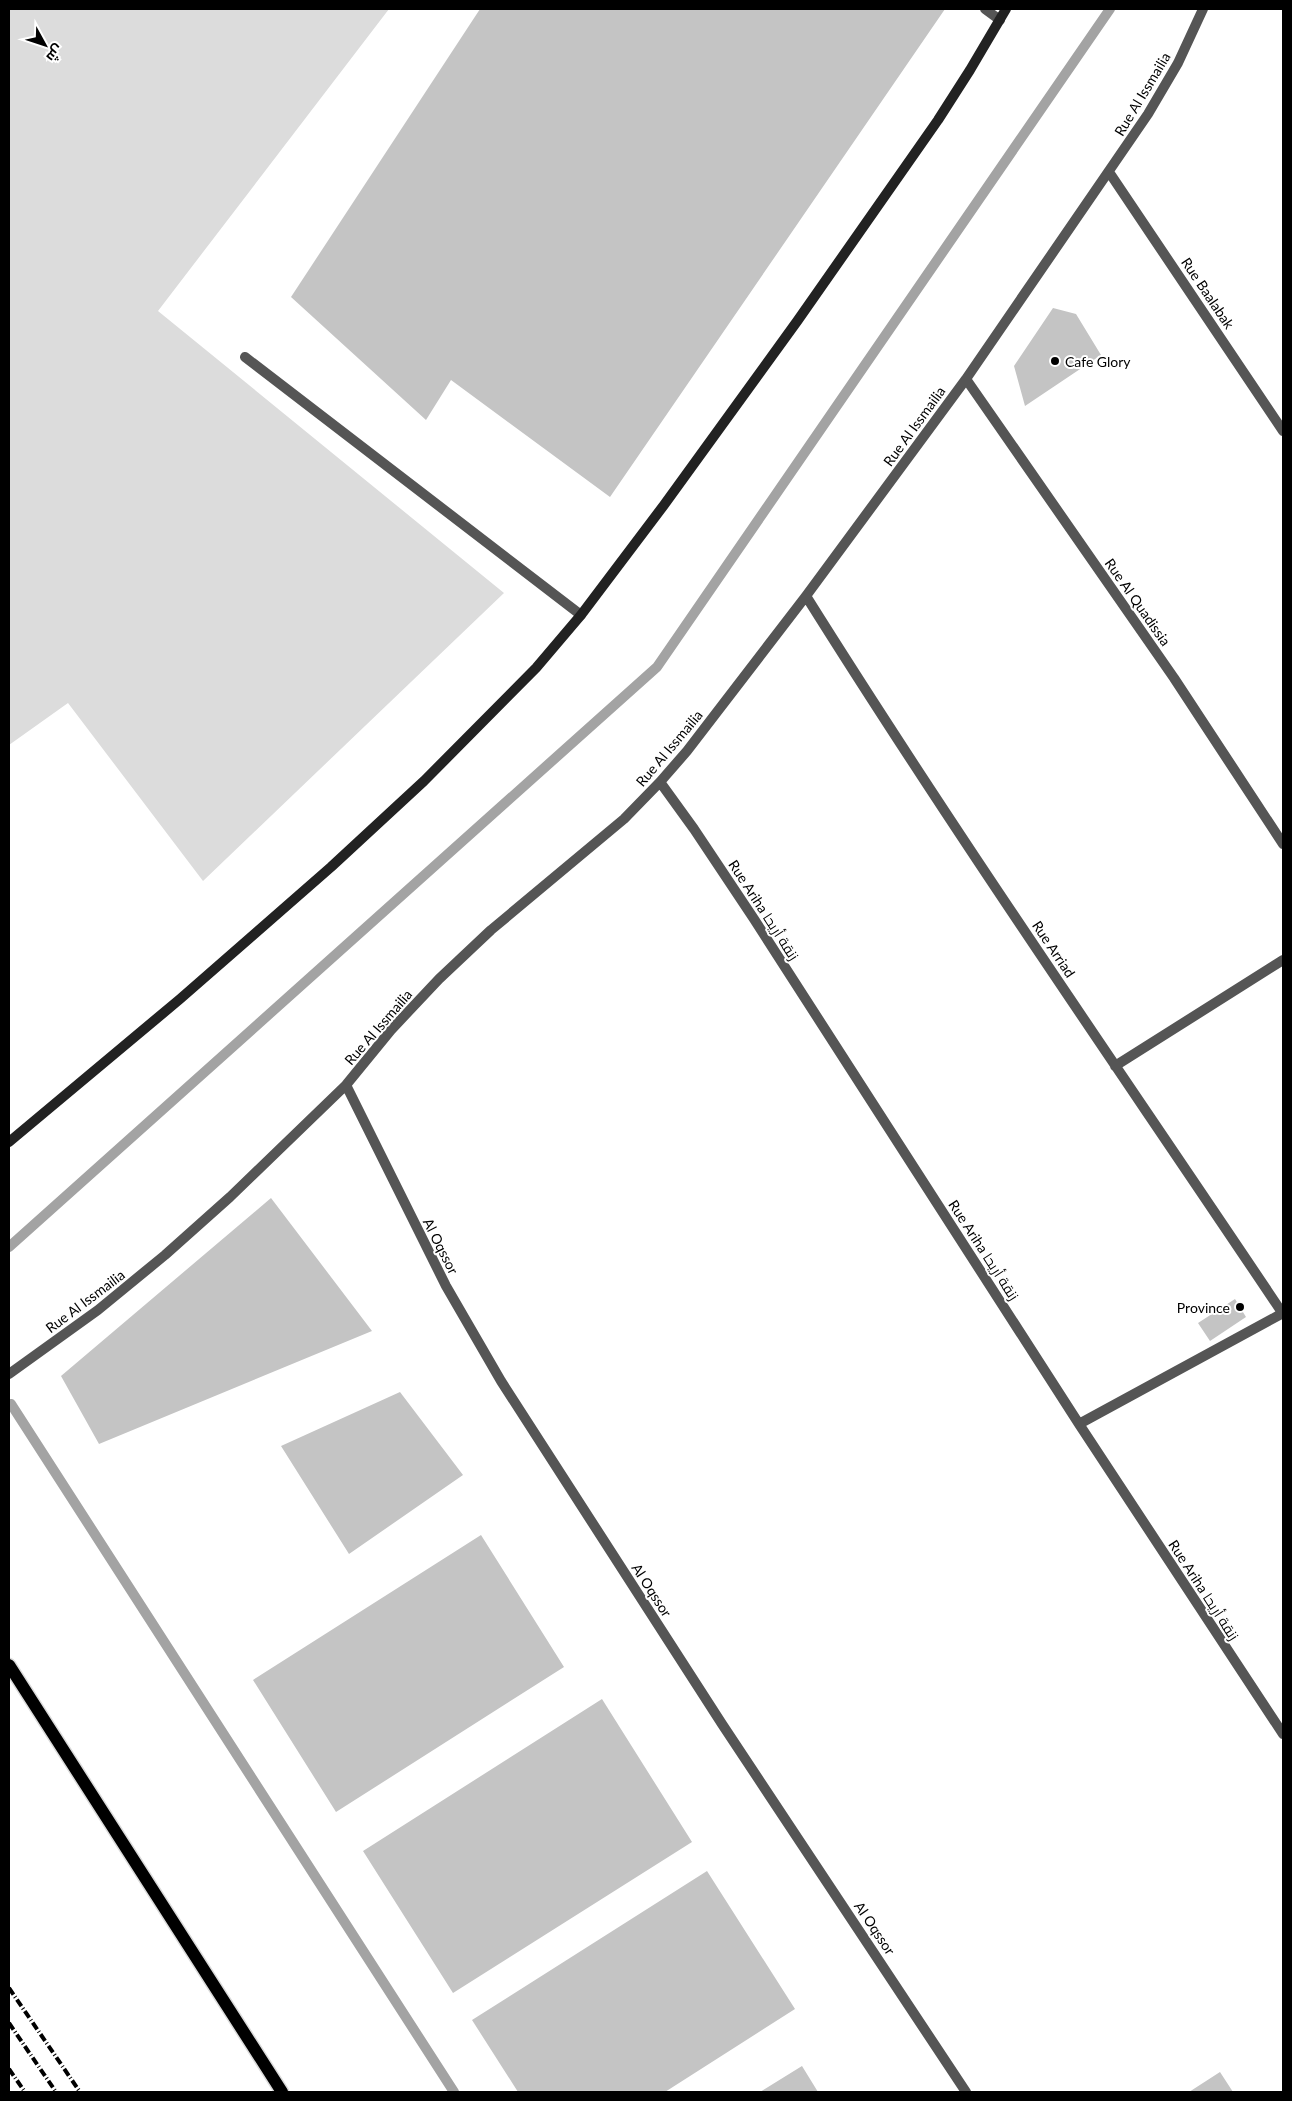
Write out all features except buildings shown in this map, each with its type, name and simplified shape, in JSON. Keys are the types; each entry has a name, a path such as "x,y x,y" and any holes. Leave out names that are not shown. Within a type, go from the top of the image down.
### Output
{"main road":[{"path":"9,1666 282,2092"}],"street":[{"path":"985,9 1000,20"},
{"path":"9,1142 180,999 331,867 484,722 536,668 581,615 664,505 862,230 970,70 1006,9"},
{"name":"Rue Al Issmailia","path":"9,1374 98,1310 165,1255 230,1197 346,1085 391,1030 439,979 490,930 624,819 660,782 687,751 806,596 966,379 1148,114 1178,63 1203,9"},
{"name":"Rue Baalabak","path":"1109,172 1283,431"},
{"path":"245,356 581,615"},
{"name":"Rue Al Quadissia","path":"966,379 1169,670 1283,844"},
{"name":"Rue Arriad","path":"806,596 883,718 1283,1314"},
{"name":"Rue Ariha زنقة أريحا","path":"660,782 694,829 748,911 1079,1424 1283,1734"},
{"path":"1115,1066 1283,960"},
{"name":"Al Oqssor","path":"346,1085 446,1286 500,1381 722,1724 966,2092"},
{"path":"1079,1424 1283,1314"}],"shaded area":[{"path":"9,9 389,9 158,311 504,593 203,881 68,703 9,745"}],"waterway":[{"path":"9,1247 657,667 1110,9"},
{"path":"11,1404 454,2092"}],"railway":[{"path":"9,1988 80,2092"},
{"path":"9,2023 56,2092"},
{"path":"9,2069 25,2092"}],"place":[{"name":"Cafe Glory","path":"1055,361"},
{"name":"Province","path":"1240,1307"}]}
